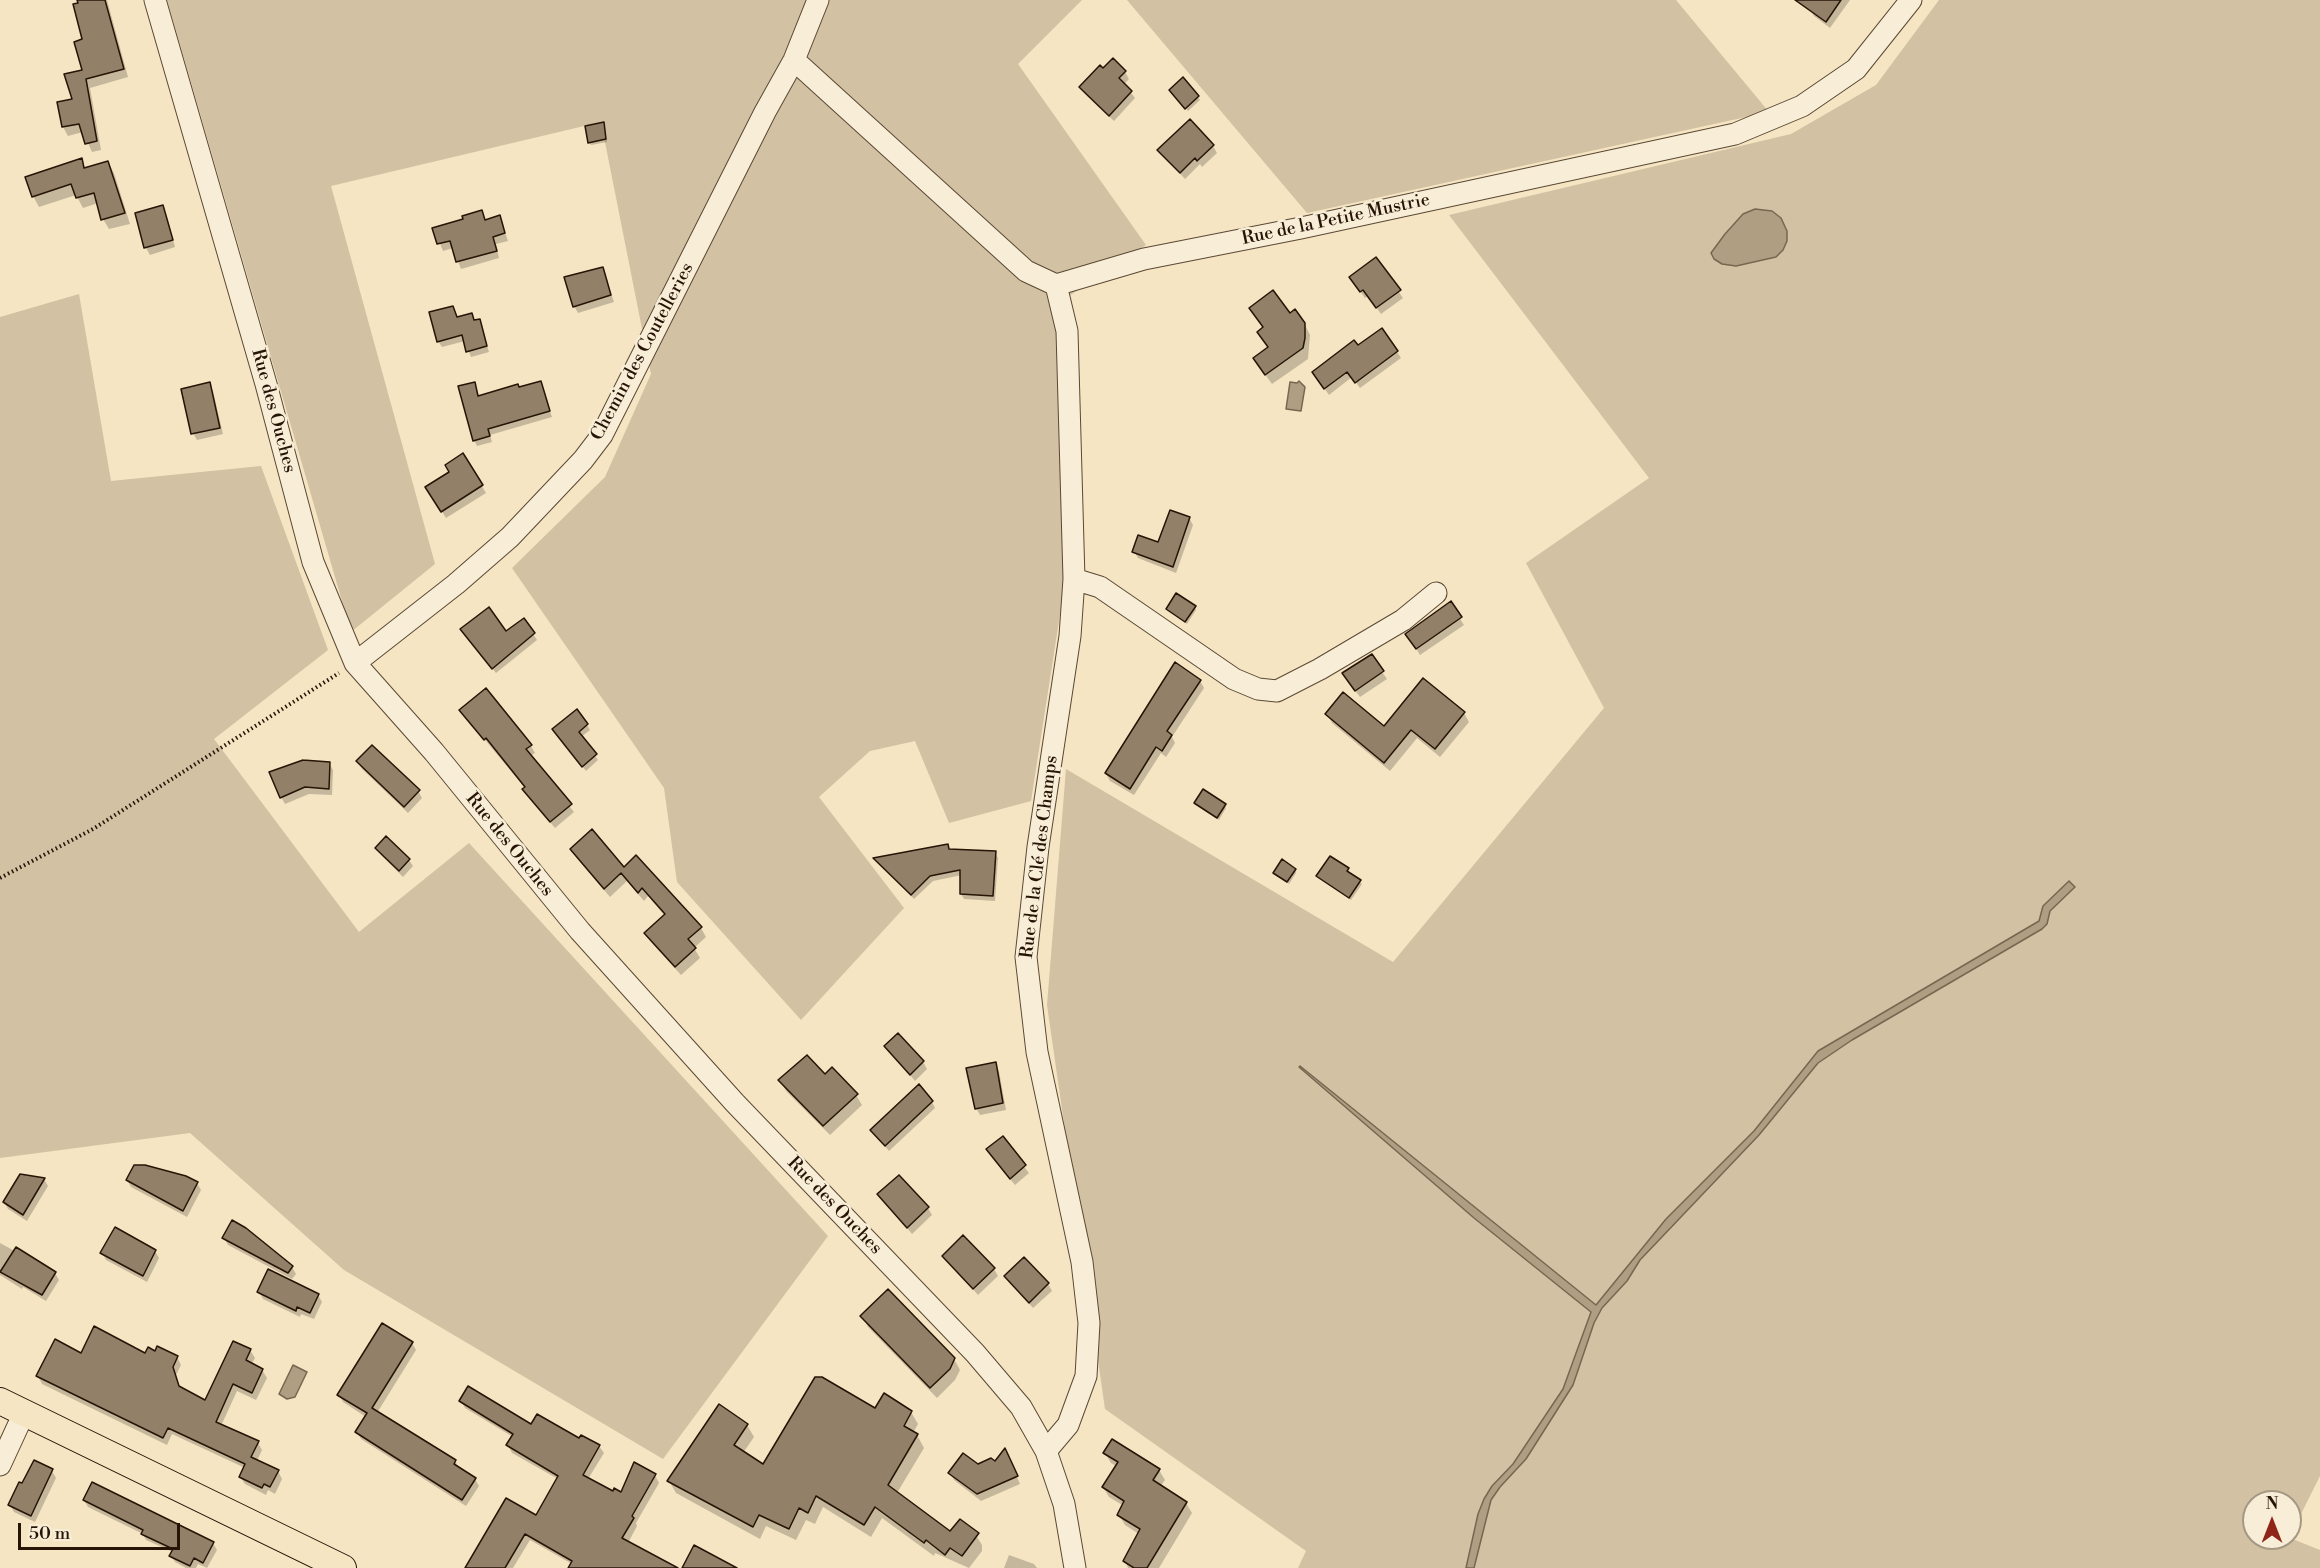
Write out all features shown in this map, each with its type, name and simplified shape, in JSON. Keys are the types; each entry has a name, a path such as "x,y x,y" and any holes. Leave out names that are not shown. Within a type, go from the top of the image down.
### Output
{"main road":[{"path":"0,1401 343,1568"}],"street":[{"name":"Rue des Ouches","path":"155,0 266,384 313,562 355,663 434,752 580,932 735,1103 975,1353 1021,1407 1046,1451 1064,1504 1075,1568"},
{"name":"Chemin des Coutelleries","path":"355,663 456,584 510,537 583,460 602,435 759,122 794,60 818,0"},
{"name":"Rue de la Petite Mustrie","path":"1056,285 1144,260 1735,134 1802,106 1856,69 1911,0"},
{"path":"794,60 1026,271 1056,285"},
{"name":"Rue de la Clé des Champs","path":"1046,1451 1068,1425 1086,1376 1089,1323 1082,1262 1037,1052 1026,957 1038,847 1070,636 1074,579 1067,331 1056,285"},
{"path":"1074,579 1100,587 1234,679 1258,689 1277,690 1320,669 1403,620 1436,594"},
{"path":"0,1466 24,1413"}],"path":[{"path":"0,878 93,829 355,663"}],"shaded area":[{"path":"167,0 1082,0 1018,64 1146,245 1060,302 1068,563 1031,801 949,823 915,741 870,751 819,797 904,908 801,1020 677,882 664,788 512,568 605,477 651,374 601,122 331,186 435,564 351,632"},
{"path":"1127,0 1676,0 1769,112 1307,213"},
{"path":"1939,0 2320,0 2320,1476 2302,1512 2302,1490 2242,1490 2242,1550 2302,1550 2302,1543 2320,1550 2320,1568 1298,1568 1306,1551 1105,1409 1047,1005 1066,769 1393,962 1604,708 1526,563 1649,478 1449,215 1791,134 1876,85"},
{"path":"1755,209 1772,211 1781,218 1787,231 1787,241 1783,250 1776,257 1736,266 1722,264 1714,259 1711,253 1725,234 1743,214"},
{"path":"79,294 111,481 261,466 328,650 214,739 359,932 469,843 828,1236 663,1459 344,1270 190,1133 0,1158 0,317"},
{"path":"1299,381 1305,387 1301,411 1286,409 1290,382"},
{"path":"2069,881 2075,887 2050,911 2047,924 2042,929 1852,1040 1818,1063 1759,1135 1640,1260 1627,1281 1602,1308 1594,1323 1573,1385 1526,1459 1491,1500 1474,1568 1466,1568 1478,1514 1484,1499 1492,1486 1513,1464 1563,1389 1591,1312 1474,1218 1299,1067 1596,1305 1666,1219 1754,1131 1818,1051 2039,921 2043,906"},
{"path":"293,1365 307,1372 295,1397 287,1399 279,1394"}],"building":[{"path":"77,0 105,0 124,69 86,79 97,141 85,144 79,124 62,127 57,102 72,99 64,74 82,70 74,42 82,39 73,4 78,3"},
{"path":"1795,0 1841,0 1826,22"},
{"path":"1113,58 1126,71 1119,78 1132,91 1109,116 1079,87 1100,65 1103,68"},
{"path":"1183,77 1199,96 1185,109 1169,90"},
{"path":"1190,119 1214,145 1197,161 1195,158 1180,173 1157,150"},
{"path":"604,122 606,139 588,143 585,126"},
{"path":"82,158 84,168 108,161 125,213 101,220 94,193 76,198 71,184 32,197 25,177"},
{"path":"163,205 173,240 144,248 135,213"},
{"path":"482,210 485,220 500,215 505,233 493,237 497,251 456,262 450,241 437,244 432,228 463,219 462,216"},
{"path":"1376,257 1401,290 1376,308 1363,290 1360,292 1349,277"},
{"path":"603,267 611,295 573,307 564,277"},
{"path":"1273,290 1290,313 1295,309 1305,323 1305,338 1303,348 1265,375 1253,358 1268,347 1257,332 1263,327 1249,308"},
{"path":"453,306 457,317 472,313 474,320 480,319 487,346 466,352 462,335 437,342 429,312"},
{"path":"1382,328 1398,351 1355,383 1347,372 1324,389 1312,372 1354,340 1358,345"},
{"path":"541,381 550,411 488,429 490,436 473,441 458,386 475,382 478,396 518,384 519,387"},
{"path":"210,382 220,428 191,434 181,389"},
{"path":"463,453 483,485 441,512 425,487 449,472 445,465"},
{"path":"1170,510 1190,517 1173,567 1132,552 1138,535 1158,542"},
{"path":"1176,593 1196,606 1185,622 1166,609"},
{"path":"1451,601 1462,617 1416,649 1405,634"},
{"path":"489,607 506,631 524,618 535,633 492,669 460,629"},
{"path":"1372,654 1384,671 1355,691 1342,673"},
{"path":"1175,662 1201,680 1167,731 1172,735 1162,751 1156,747 1130,789 1105,773"},
{"path":"1423,678 1465,712 1435,749 1411,730 1384,763 1325,714 1343,692 1384,726"},
{"path":"486,688 532,745 526,749 572,804 550,822 522,789 525,787 486,738 484,740 459,710"},
{"path":"577,709 588,724 579,732 597,754 582,767 552,729"},
{"path":"372,745 420,790 404,807 356,761"},
{"path":"303,760 330,762 329,789 305,787 280,798 269,772"},
{"path":"1203,789 1226,804 1217,818 1194,803"},
{"path":"592,829 624,867 636,855 702,927 688,939 696,948 675,967 644,933 665,914 642,888 638,893 621,873 604,889 570,849"},
{"path":"386,836 410,859 399,871 375,848"},
{"path":"948,844 949,849 996,851 993,896 960,894 960,870 930,876 911,895 873,858"},
{"path":"1330,856 1349,868 1347,871 1361,880 1349,898 1316,876"},
{"path":"1282,859 1296,869 1287,882 1273,873"},
{"path":"898,1033 924,1061 910,1075 884,1046"},
{"path":"807,1055 825,1074 832,1067 858,1094 823,1126 778,1080"},
{"path":"996,1062 1003,1103 975,1109 966,1068"},
{"path":"919,1084 933,1101 885,1146 870,1130"},
{"path":"1003,1136 1026,1165 1010,1179 986,1149"},
{"path":"134,1165 145,1165 186,1176 198,1182 183,1211 126,1180"},
{"path":"20,1174 45,1178 23,1215 3,1202"},
{"path":"899,1175 929,1207 907,1228 877,1194"},
{"path":"232,1220 246,1228 293,1266 288,1273 222,1238"},
{"path":"115,1227 156,1250 143,1276 100,1253"},
{"path":"963,1235 995,1268 973,1289 942,1256"},
{"path":"16,1247 56,1272 42,1295 0,1272"},
{"path":"1024,1257 1049,1283 1029,1303 1004,1276"},
{"path":"268,1269 319,1294 310,1313 297,1307 296,1311 257,1292"},
{"path":"888,1289 955,1358 950,1369 930,1388 860,1316"},
{"path":"382,1323 413,1342 372,1408 456,1460 454,1464 476,1478 462,1500 355,1432 367,1413 337,1395"},
{"path":"94,1326 145,1353 148,1347 155,1351 157,1346 178,1356 173,1367 179,1386 205,1400 233,1341 251,1349 246,1360 263,1369 252,1393 233,1384 216,1422 259,1441 251,1457 279,1470 270,1487 264,1484 262,1488 239,1477 245,1464 168,1428 163,1438 36,1376 55,1339 81,1353"},
{"path":"815,1377 822,1377 875,1408 884,1393 912,1411 904,1426 918,1434 888,1485 950,1531 960,1519 979,1533 962,1556 950,1548 945,1555 926,1540 924,1543 875,1507 864,1525 816,1496 808,1513 799,1508 789,1529 759,1515 753,1527 667,1481 719,1404 748,1424 734,1445 763,1464"},
{"path":"468,1386 531,1424 537,1414 579,1438 581,1435 600,1445 583,1475 613,1491 614,1488 621,1492 634,1462 656,1474 622,1538 678,1568 568,1568 572,1561 525,1534 505,1568 465,1568 506,1498 536,1515 558,1476 506,1445 513,1434 459,1401"},
{"path":"1112,1439 1160,1469 1153,1480 1187,1502 1147,1568 1134,1568 1123,1561 1140,1529 1117,1515 1124,1501 1102,1487 1118,1462 1103,1453"},
{"path":"1005,1448 1018,1476 977,1494 948,1473 963,1453 978,1464 991,1458 995,1461"},
{"path":"34,1460 53,1469 31,1516 8,1505 19,1482 22,1483"},
{"path":"92,1482 214,1542 203,1563 194,1558 190,1566 169,1556 173,1549 141,1534 143,1530 83,1500"},
{"path":"694,1545 737,1568 682,1568"}]}
